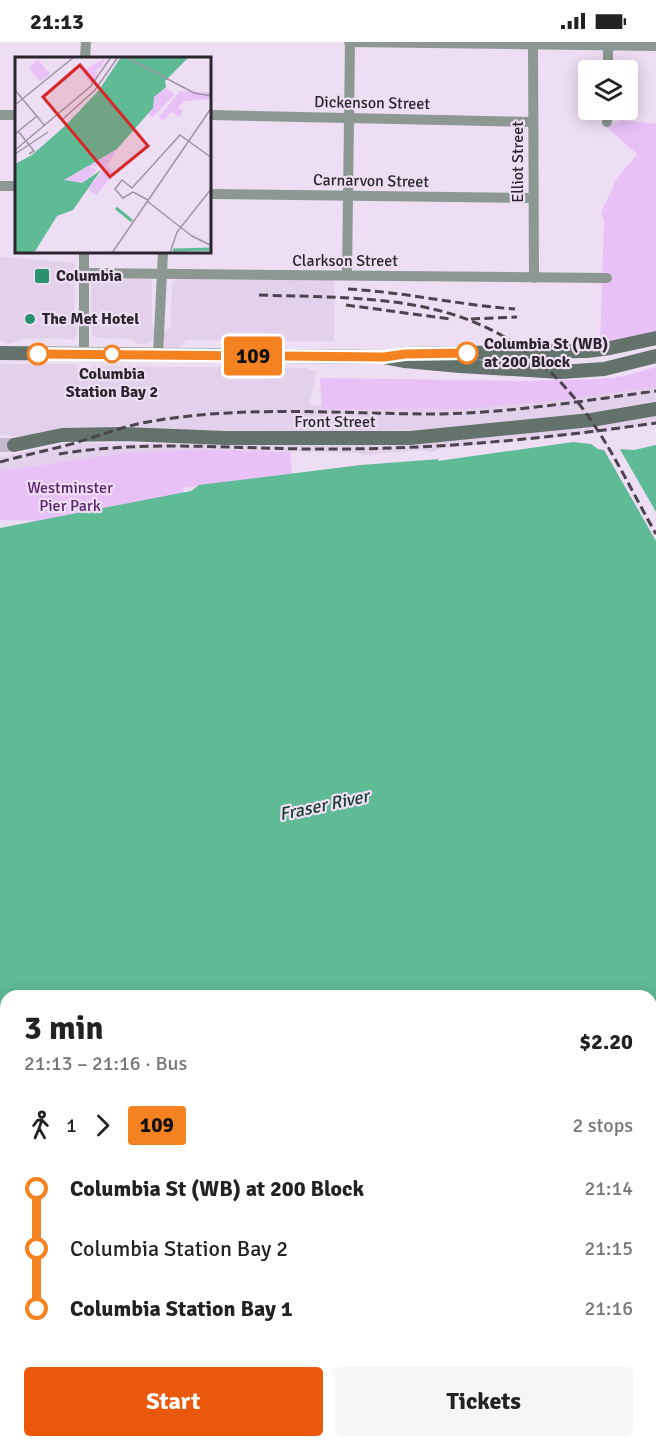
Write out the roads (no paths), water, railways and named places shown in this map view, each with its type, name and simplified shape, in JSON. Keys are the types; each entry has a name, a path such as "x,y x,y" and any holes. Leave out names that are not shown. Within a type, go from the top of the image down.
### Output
{"street":[{"path":"85,57 86,42"},
{"path":"347,275 349,42 656,46"},
{"name":"Elliot Street","path":"533,45 534,278"},
{"path":"608,46 608,60"},
{"name":"Dickenson Street","path":"212,115 533,122"},
{"name":"Carnarvon Street","path":"212,194 532,198"},
{"path":"84,254 84,354"},
{"path":"158,355 163,254"},
{"name":"Clarkson Street","path":"84,273 607,278"},
{"path":"0,353 384,357 405,354 610,348 656,338"},
{"path":"542,371 563,365 566,360 563,351"},
{"path":"384,357 405,361 542,371 591,371 656,356"},
{"name":"Front Street","path":"14,445 62,435 410,438 591,420 656,409"}],"water":[{"name":"Fraser River","path":"573,440 589,442 600,448 634,450 656,445 656,990 0,990 0,528 191,491 199,485 361,465 440,459"}],"tunnel":[{"path":"0,445 14,445"}],"railway":[{"path":"348,289 515,309"},
{"path":"259,295 394,302 435,310 474,322 511,341 546,368 580,405 611,452 656,534"},
{"path":"346,305 450,319"},
{"path":"471,319 517,317"},
{"path":"0,462 134,425 188,416 259,412 463,413 546,406 656,391"},
{"path":"59,454 162,446 300,449 456,445 656,423"}],"place":[{"name":"Columbia","path":"42,276"},
{"name":"The Met Hotel","path":"30,319"},
{"name":"Columbia St (WB) at 200 Block","path":"467,353"},
{"name":"Columbia Station Bay 2","path":"112,354"}],"park label":[{"name":"Westminster Pier Park","path":"70,497"}]}
